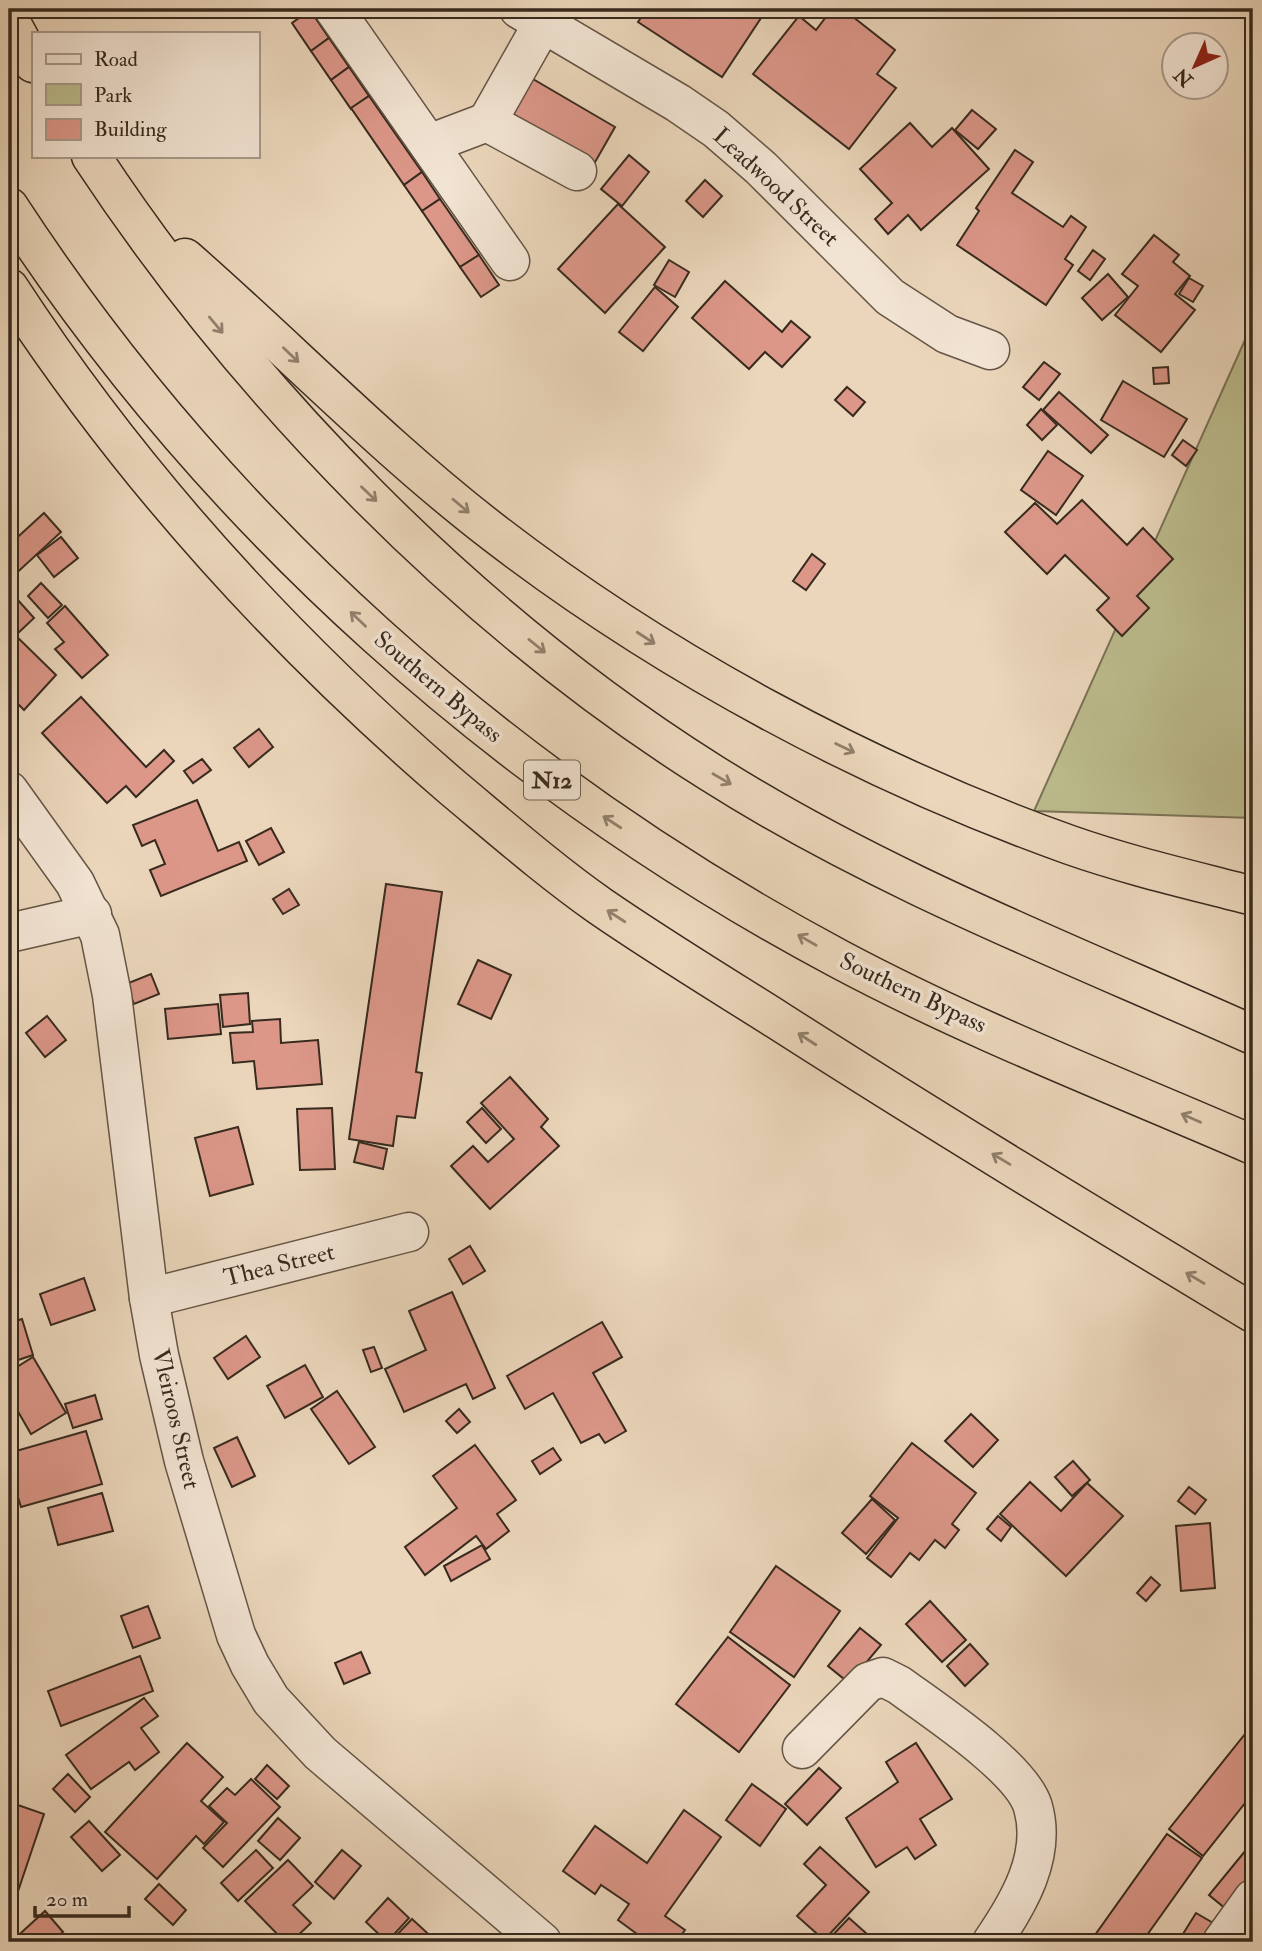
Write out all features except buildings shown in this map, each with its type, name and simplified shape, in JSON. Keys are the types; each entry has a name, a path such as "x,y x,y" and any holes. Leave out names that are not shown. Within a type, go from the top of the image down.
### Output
{"highway":[{"path":"9,19 32,61"},
{"path":"92,158 129,213 263,383 341,467 460,581 626,716 711,773 849,852 945,899 1253,1035"},
{"name":"Southern Bypass","path":"9,207 102,340 192,449 285,550 391,650 477,722 572,795 700,879 840,960 1253,1145"},
{"path":"129,213 208,278 392,449 492,532 584,598 668,653 763,708 867,759 996,816 1083,849 1253,896"},
{"path":"9,288 88,400 179,518 274,620 348,693 412,752 536,857 600,905 872,1080 1253,1313"}],"street":[{"path":"334,9 510,261"},
{"path":"429,144 487,122 531,16"},
{"name":"Leadwood Street","path":"531,16 678,103 716,129 761,167 890,297 947,334 990,349"},
{"path":"487,122 577,171"},
{"name":"Vleiroos Street","path":"9,791 54,850 92,915 100,935 112,995 149,1298 184,1461 236,1635 258,1681 288,1721 320,1753 542,1942"},
{"path":"9,933 92,915"},
{"name":"Thea Street","path":"149,1298 410,1232"},
{"path":"802,1749 868,1682 883,1677 899,1685 988,1752 1013,1777 1033,1806 1037,1851 1020,1896 992,1942"},
{"path":"1222,1942 1253,1899"}],"green space":[{"path":"1253,322 1253,818 1034,811"}]}
